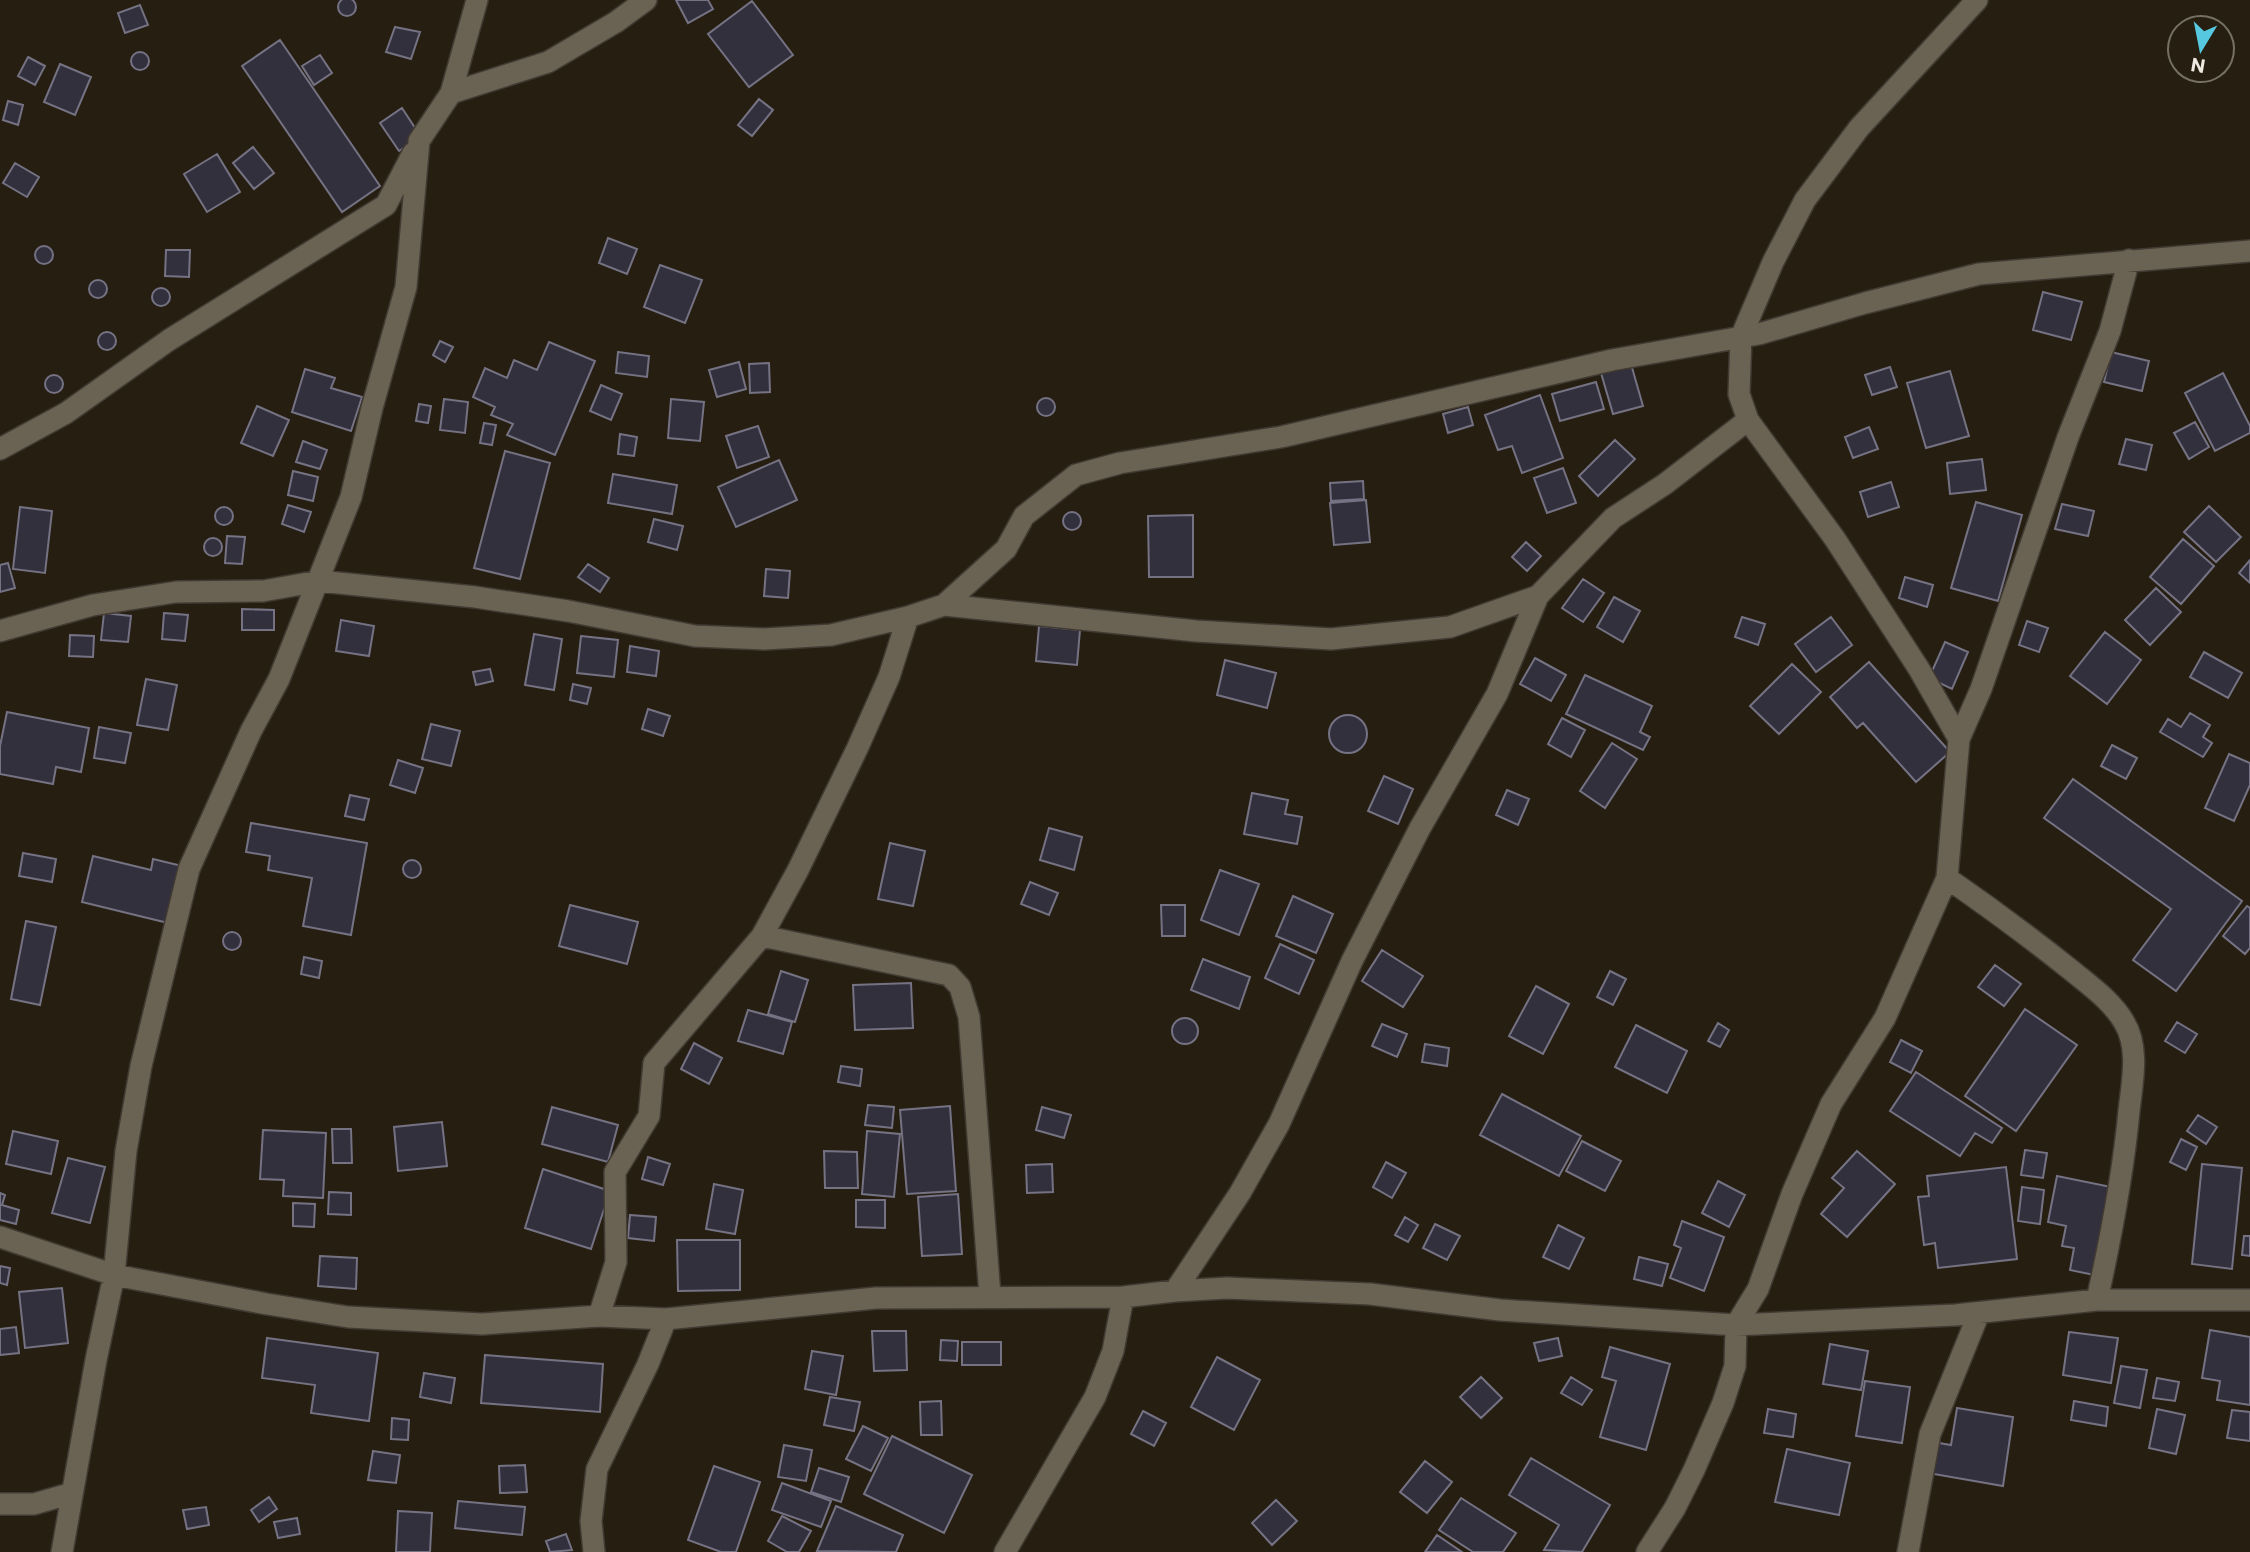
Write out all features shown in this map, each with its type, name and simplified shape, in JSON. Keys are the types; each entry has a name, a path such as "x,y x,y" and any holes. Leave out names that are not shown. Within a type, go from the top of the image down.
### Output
{"street":[{"path":"0,449 66,414 169,340 386,205 419,141 451,93 477,0"},
{"path":"451,93 548,62 616,22 646,0"},
{"path":"1959,739 1919,669 1835,539 1748,420 1739,394 1741,337 1773,261 1805,200 1859,128 1977,0"},
{"path":"62,1552 114,1275 126,1151 141,1066 189,869 251,731 279,679 351,496 406,287 419,141"},
{"path":"944,606 1006,548 1024,516 1076,475 1121,463 1281,437 1612,360 1759,334 1979,274 2250,251"},
{"path":"1647,1552 1675,1508 1723,1403 1735,1366 1736,1325 1758,1289 1792,1194 1831,1104 1885,1018 1947,878 1959,739 1980,690 2068,437 2109,331 2130,260"},
{"path":"1175,1291 1240,1193 1279,1124 1352,961 1420,828 1497,694 1538,596 1613,519 1665,484 1748,420"},
{"path":"0,631 93,605 176,592 263,591 319,581 475,597 568,611 695,636 765,639 831,635 944,606 1196,631 1331,639 1450,627 1538,596"},
{"path":"600,1315 616,1262 615,1172 649,1116 654,1063 762,936 798,870 857,749 889,677 908,617"},
{"path":"1947,878 2038,943 2099,994 2124,1022 2132,1044 2134,1065 2126,1145 2117,1209 2097,1300"},
{"path":"762,936 949,975 960,987 970,1017 990,1296"},
{"path":"0,1237 114,1275 348,1317 482,1324 600,1315 666,1319 877,1298 1123,1297 1227,1288 1370,1294 1500,1310 1736,1325 1979,1313 2097,1300 2250,1300"},
{"path":"1005,1552 1095,1397 1113,1351 1123,1297"},
{"path":"1908,1552 1930,1434 1979,1313"},
{"path":"594,1552 591,1521 597,1469 648,1364 666,1319"},
{"path":"0,1504 34,1504 72,1493"}],"building":[{"path":"347,-2 353,1 356,7 353,13 347,16 341,13 338,7 341,1"},
{"path":"676,0 708,0 713,9 688,23"},
{"path":"752,1 793,55 749,87 708,34"},
{"path":"140,5 148,25 125,33 118,13"},
{"path":"395,27 420,32 411,59 386,52"},
{"path":"280,40 380,186 342,212 242,66"},
{"path":"136,52 144,52 149,61 147,68 136,70 131,65 131,57"},
{"path":"320,55 332,73 314,85 302,66"},
{"path":"28,57 45,66 35,85 18,76"},
{"path":"60,64 91,77 75,115 44,102"},
{"path":"759,99 773,110 752,136 738,125"},
{"path":"8,101 23,105 18,125 3,120"},
{"path":"402,108 421,137 399,151 380,123"},
{"path":"253,147 274,173 254,189 233,163"},
{"path":"217,154 240,192 207,212 184,174"},
{"path":"15,163 39,177 27,197 3,183"},
{"path":"608,238 637,249 627,274 599,263"},
{"path":"40,246 48,246 53,255 51,262 40,264 35,259 35,251"},
{"path":"166,250 190,250 189,277 165,276"},
{"path":"660,265 702,280 685,323 644,307"},
{"path":"94,280 102,280 107,289 105,296 94,298 89,293 89,285"},
{"path":"157,288 165,288 170,297 168,304 157,306 152,301 152,293"},
{"path":"2043,292 2082,302 2071,340 2033,330"},
{"path":"107,332 115,337 116,341 111,349 107,350 99,345 98,341 103,333"},
{"path":"440,341 453,347 445,362 433,355"},
{"path":"549,342 595,361 555,455 507,435 513,424 491,415 495,407 473,397 485,368 507,378 514,360 537,370"},
{"path":"618,352 649,356 647,377 616,373"},
{"path":"2111,352 2149,361 2142,391 2104,382"},
{"path":"739,362 746,389 717,397 709,370"},
{"path":"769,363 770,392 750,393 749,364"},
{"path":"1631,364 1643,406 1613,414 1601,373"},
{"path":"1890,367 1897,387 1872,395 1865,375"},
{"path":"305,369 335,378 331,388 362,397 351,431 292,412"},
{"path":"1950,371 1969,436 1926,448 1907,383"},
{"path":"2223,373 2250,426 2250,433 2215,451 2185,393"},
{"path":"54,375 62,380 63,384 58,392 54,393 46,388 45,384 50,376"},
{"path":"1596,382 1604,409 1560,421 1552,394"},
{"path":"601,385 622,394 611,420 590,411"},
{"path":"1540,395 1563,458 1522,473 1512,446 1498,450 1485,415"},
{"path":"1046,398 1054,403 1055,407 1050,415 1046,416 1038,411 1037,407 1042,399"},
{"path":"444,399 468,402 465,433 440,430"},
{"path":"671,399 704,402 700,441 668,438"},
{"path":"419,404 431,406 428,423 416,421"},
{"path":"257,406 289,420 273,456 241,443"},
{"path":"1468,407 1473,425 1448,433 1443,414"},
{"path":"2195,422 2209,447 2189,459 2174,433"},
{"path":"484,423 496,425 492,445 480,443"},
{"path":"758,426 769,457 737,468 726,436"},
{"path":"1869,427 1878,449 1853,458 1845,437"},
{"path":"620,434 637,437 634,456 618,454"},
{"path":"2126,439 2152,445 2146,470 2119,464"},
{"path":"1615,440 1635,459 1598,496 1579,476"},
{"path":"303,441 327,450 320,469 296,462"},
{"path":"505,451 550,463 520,579 474,568"},
{"path":"1982,459 1986,490 1950,494 1947,463"},
{"path":"779,460 797,500 736,527 718,487"},
{"path":"1563,468 1576,503 1547,513 1534,478"},
{"path":"293,471 318,477 313,501 288,495"},
{"path":"613,474 677,485 672,514 608,503"},
{"path":"1363,481 1364,499 1331,501 1330,483"},
{"path":"1891,482 1899,507 1868,517 1860,492"},
{"path":"1366,500 1370,542 1334,545 1330,503"},
{"path":"1976,502 2022,515 1998,601 1951,588"},
{"path":"2062,504 2094,511 2088,536 2055,529"},
{"path":"288,505 311,512 304,532 282,524"},
{"path":"2209,506 2241,537 2216,562 2184,532"},
{"path":"20,507 52,511 45,573 13,569"},
{"path":"220,507 228,507 233,516 231,523 220,525 215,520 215,512"},
{"path":"1068,512 1076,512 1081,521 1079,528 1068,530 1063,525 1063,517"},
{"path":"1193,515 1193,577 1149,577 1148,516"},
{"path":"654,519 683,526 677,550 648,542"},
{"path":"227,536 245,537 242,564 225,563"},
{"path":"209,538 217,538 222,547 220,554 209,556 204,551 204,543"},
{"path":"2183,539 2214,566 2181,604 2150,577"},
{"path":"1526,542 1541,556 1527,571 1512,557"},
{"path":"2250,560 2250,583 2239,573"},
{"path":"8,563 15,588 0,592 0,565"},
{"path":"588,564 609,578 600,592 578,577"},
{"path":"766,569 790,571 788,598 764,596"},
{"path":"1905,577 1933,585 1927,607 1899,598"},
{"path":"1583,579 1604,593 1583,622 1562,608"},
{"path":"2156,588 2181,612 2150,645 2125,620"},
{"path":"1614,597 1640,611 1623,642 1597,627"},
{"path":"242,609 274,610 274,630 242,630"},
{"path":"104,613 131,616 128,642 101,640"},
{"path":"164,613 188,615 185,641 162,639"},
{"path":"1742,617 1765,624 1758,645 1735,637"},
{"path":"1831,617 1852,645 1816,672 1795,644"},
{"path":"341,620 374,626 369,656 336,651"},
{"path":"2027,621 2048,628 2039,652 2019,645"},
{"path":"1039,626 1080,630 1077,665 1036,661"},
{"path":"2105,632 2141,660 2107,704 2070,676"},
{"path":"534,634 562,639 554,690 525,685"},
{"path":"70,635 94,636 93,657 69,656"},
{"path":"581,636 618,640 614,677 577,673"},
{"path":"1945,642 1968,652 1952,689 1929,678"},
{"path":"630,646 659,651 656,676 627,672"},
{"path":"2204,652 2242,673 2228,698 2190,677"},
{"path":"1535,658 1566,675 1551,701 1520,684"},
{"path":"1225,660 1276,673 1267,708 1217,695"},
{"path":"1869,662 1950,752 1916,782 1863,723 1857,728 1830,697"},
{"path":"1792,664 1821,692 1779,734 1750,706"},
{"path":"490,669 493,681 476,685 473,672"},
{"path":"1585,675 1652,706 1640,732 1650,737 1643,750 1566,714"},
{"path":"146,679 177,685 168,730 137,725"},
{"path":"573,684 591,688 587,704 570,700"},
{"path":"648,709 670,716 663,736 642,729"},
{"path":"7,712 89,728 81,772 56,767 53,784 0,774 0,746"},
{"path":"2190,713 2210,725 2203,737 2212,743 2203,757 2160,732 2168,719 2181,727"},
{"path":"1348,715 1362,720 1367,734 1362,748 1348,753 1334,748 1329,734 1334,720"},
{"path":"1562,718 1585,730 1571,757 1548,744"},
{"path":"431,724 460,731 451,766 422,759"},
{"path":"99,727 131,733 125,763 94,758"},
{"path":"1612,743 1637,759 1605,808 1580,791"},
{"path":"2112,745 2137,758 2126,779 2101,766"},
{"path":"2229,754 2250,763 2250,785 2234,821 2205,808"},
{"path":"398,760 423,768 415,793 390,785"},
{"path":"1384,776 1413,789 1398,824 1368,811"},
{"path":"2073,779 2242,901 2176,991 2133,960 2171,909 2044,818"},
{"path":"1507,790 1529,799 1518,825 1496,815"},
{"path":"1252,793 1288,800 1285,814 1302,817 1297,844 1244,834"},
{"path":"350,795 369,799 364,820 345,816"},
{"path":"251,823 367,843 351,935 303,926 312,878 268,870 270,856 246,852"},
{"path":"1049,828 1082,837 1074,870 1040,860"},
{"path":"890,843 925,851 913,906 878,899"},
{"path":"23,853 56,859 52,882 19,876"},
{"path":"93,856 151,870 153,859 182,866 168,923 82,902"},
{"path":"412,860 420,865 421,869 416,877 412,878 404,873 403,869 408,861"},
{"path":"1220,870 1259,884 1239,935 1201,920"},
{"path":"1030,882 1058,893 1049,915 1021,904"},
{"path":"1293,896 1333,914 1316,953 1276,936"},
{"path":"570,905 638,922 627,964 559,946"},
{"path":"1161,905 1185,905 1185,936 1162,936"},
{"path":"2247,906 2250,908 2250,948 2245,954 2223,936"},
{"path":"26,921 56,927 40,1005 11,999"},
{"path":"228,932 236,932 241,941 239,948 228,950 223,945 223,937"},
{"path":"1280,944 1314,960 1299,994 1265,978"},
{"path":"1382,950 1423,976 1403,1007 1362,981"},
{"path":"304,957 322,961 319,978 301,974"},
{"path":"1203,959 1250,977 1239,1009 1191,990"},
{"path":"1995,965 2021,984 2004,1006 1978,987"},
{"path":"781,971 808,980 795,1022 768,1014"},
{"path":"1610,971 1626,979 1613,1005 1597,997"},
{"path":"911,983 913,1028 855,1030 853,985"},
{"path":"1536,986 1569,1004 1543,1054 1509,1036"},
{"path":"2025,1009 2077,1045 2016,1131 1965,1096"},
{"path":"748,1010 792,1022 783,1054 738,1041"},
{"path":"1185,1018 1194,1022 1198,1031 1194,1040 1185,1044 1176,1040 1172,1031 1176,1022"},
{"path":"2177,1022 2197,1034 2185,1053 2165,1041"},
{"path":"1718,1023 1729,1030 1720,1047 1708,1041"},
{"path":"1382,1024 1407,1034 1397,1057 1372,1046"},
{"path":"1636,1025 1687,1051 1667,1093 1615,1067"},
{"path":"1901,1040 1922,1051 1911,1073 1890,1062"},
{"path":"694,1043 722,1058 709,1084 681,1069"},
{"path":"1425,1044 1449,1048 1447,1066 1422,1062"},
{"path":"841,1066 862,1069 860,1086 838,1082"},
{"path":"1916,1072 2002,1128 1992,1143 1975,1133 1960,1156 1890,1111"},
{"path":"1502,1094 1581,1136 1559,1176 1480,1135"},
{"path":"868,1105 894,1107 892,1128 865,1125"},
{"path":"950,1106 956,1191 907,1194 900,1110"},
{"path":"552,1107 618,1125 608,1162 542,1144"},
{"path":"1042,1107 1071,1115 1064,1138 1036,1130"},
{"path":"2198,1115 2217,1127 2206,1144 2187,1131"},
{"path":"442,1122 447,1166 398,1171 394,1127"},
{"path":"332,1129 351,1129 352,1163 333,1163"},
{"path":"263,1130 326,1133 323,1198 283,1196 284,1180 260,1179"},
{"path":"13,1131 58,1141 51,1174 6,1164"},
{"path":"867,1131 900,1134 894,1197 862,1194"},
{"path":"2181,1139 2197,1147 2186,1170 2170,1162"},
{"path":"1582,1141 1621,1161 1605,1191 1566,1171"},
{"path":"2025,1150 2047,1153 2043,1178 2021,1175"},
{"path":"824,1151 857,1152 858,1188 825,1188"},
{"path":"1857,1151 1895,1184 1847,1237 1821,1214 1844,1188 1832,1178"},
{"path":"648,1157 670,1164 663,1185 642,1179"},
{"path":"68,1158 105,1167 90,1223 52,1213"},
{"path":"1386,1162 1406,1173 1392,1198 1373,1187"},
{"path":"1052,1164 1053,1192 1027,1193 1026,1165"},
{"path":"2202,1164 2242,1168 2232,1269 2192,1264"},
{"path":"2006,1167 2017,1259 1938,1268 1935,1243 1924,1245 1918,1197 1929,1196 1927,1176"},
{"path":"543,1169 610,1191 591,1249 525,1228"},
{"path":"2057,1176 2116,1188 2099,1276 2070,1270 2074,1248 2062,1246 2066,1226 2048,1222"},
{"path":"1718,1181 1745,1195 1729,1227 1702,1213"},
{"path":"714,1184 743,1190 735,1234 706,1229"},
{"path":"2022,1187 2044,1190 2040,1224 2018,1221"},
{"path":"329,1192 351,1193 351,1215 328,1214"},
{"path":"0,1193 5,1195 2,1205 19,1210 16,1224 0,1220"},
{"path":"958,1194 962,1254 922,1256 918,1197"},
{"path":"856,1200 885,1200 885,1228 856,1227"},
{"path":"293,1203 315,1204 314,1227 293,1226"},
{"path":"630,1215 656,1217 654,1241 628,1238"},
{"path":"1405,1217 1418,1225 1408,1242 1395,1235"},
{"path":"1682,1221 1724,1237 1704,1291 1670,1278 1681,1248 1674,1245"},
{"path":"1435,1224 1460,1236 1447,1260 1423,1248"},
{"path":"1558,1225 1584,1238 1569,1269 1543,1257"},
{"path":"2244,1236 2250,1236 2250,1256 2242,1255"},
{"path":"677,1240 740,1240 740,1290 678,1291"},
{"path":"320,1256 357,1258 356,1289 318,1286"},
{"path":"1639,1257 1668,1264 1662,1286 1634,1279"},
{"path":"0,1266 10,1268 7,1285 0,1283"},
{"path":"62,1288 68,1343 25,1348 19,1292"},
{"path":"16,1327 19,1353 0,1355 0,1329"},
{"path":"2210,1330 2250,1337 2250,1405 2217,1400 2220,1381 2202,1378"},
{"path":"872,1331 906,1331 907,1370 874,1371"},
{"path":"2069,1332 2118,1338 2111,1383 2063,1375"},
{"path":"267,1338 378,1353 369,1421 311,1413 315,1385 262,1378"},
{"path":"1558,1338 1562,1356 1539,1361 1534,1343"},
{"path":"941,1340 958,1341 957,1361 940,1360"},
{"path":"962,1342 1001,1342 1001,1365 962,1365"},
{"path":"1830,1344 1868,1351 1861,1390 1823,1384"},
{"path":"1610,1347 1670,1364 1646,1450 1600,1437 1616,1381 1602,1377"},
{"path":"812,1351 843,1356 836,1395 805,1389"},
{"path":"485,1355 603,1364 600,1412 481,1403"},
{"path":"1217,1357 1260,1380 1234,1430 1191,1407"},
{"path":"2121,1366 2147,1370 2140,1408 2114,1403"},
{"path":"424,1373 455,1378 451,1403 420,1397"},
{"path":"1481,1377 1502,1398 1481,1418 1460,1397"},
{"path":"1571,1377 1592,1390 1582,1405 1561,1393"},
{"path":"2157,1378 2179,1382 2175,1401 2153,1398"},
{"path":"1865,1381 1910,1387 1902,1443 1856,1436"},
{"path":"830,1397 860,1402 854,1431 824,1425"},
{"path":"941,1401 942,1435 921,1435 920,1402"},
{"path":"2074,1401 2108,1407 2106,1426 2071,1420"},
{"path":"1957,1408 2013,1417 2003,1486 1928,1473 1933,1442 1951,1445"},
{"path":"1768,1409 1796,1414 1793,1437 1764,1433"},
{"path":"2157,1409 2185,1415 2176,1454 2149,1448"},
{"path":"2232,1410 2250,1412 2250,1441 2227,1438"},
{"path":"1143,1411 1166,1423 1154,1446 1131,1434"},
{"path":"392,1418 409,1420 408,1440 391,1439"},
{"path":"863,1426 888,1438 871,1471 846,1459"},
{"path":"892,1436 972,1475 944,1533 864,1494"},
{"path":"784,1445 812,1450 806,1481 778,1477"},
{"path":"1787,1449 1850,1463 1839,1515 1775,1502"},
{"path":"373,1451 400,1455 396,1483 368,1480"},
{"path":"1531,1458 1610,1505 1582,1552 1544,1550 1559,1525 1509,1495"},
{"path":"1425,1461 1452,1482 1427,1513 1400,1492"},
{"path":"525,1465 527,1492 500,1493 499,1466"},
{"path":"714,1466 760,1482 736,1552 721,1552 688,1540"},
{"path":"819,1468 849,1477 841,1502 811,1492"},
{"path":"782,1483 831,1501 821,1527 772,1510"},
{"path":"269,1497 277,1509 259,1522 251,1510"},
{"path":"1461,1498 1516,1533 1503,1552 1473,1552 1439,1530"},
{"path":"1276,1500 1297,1521 1272,1545 1252,1523"},
{"path":"458,1501 525,1507 522,1535 455,1528"},
{"path":"836,1506 903,1535 896,1552 817,1551"},
{"path":"206,1507 209,1525 187,1529 183,1510"},
{"path":"398,1511 432,1513 430,1552 396,1552"},
{"path":"782,1516 811,1531 799,1552 787,1552 768,1541"},
{"path":"297,1518 300,1534 278,1538 274,1522"},
{"path":"566,1534 572,1550 550,1552 546,1541"},
{"path":"1437,1535 1462,1552 1425,1552"}]}
